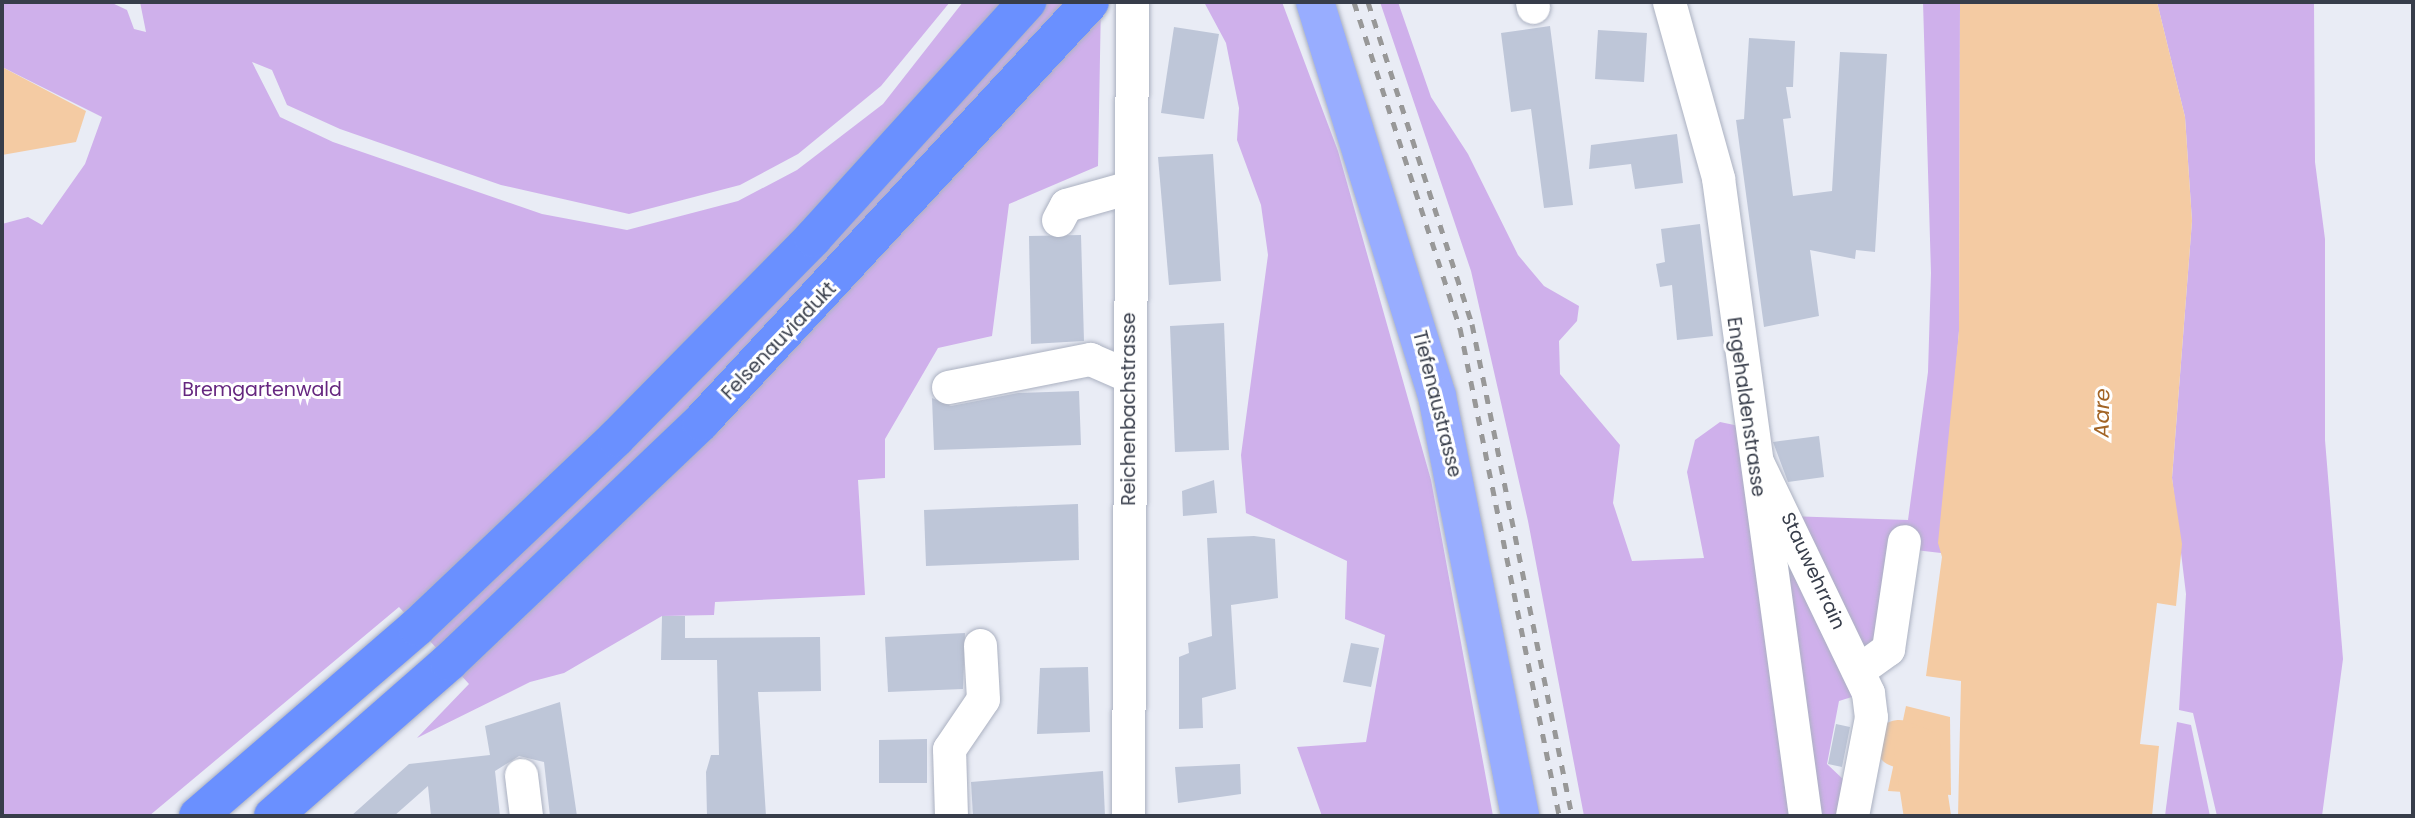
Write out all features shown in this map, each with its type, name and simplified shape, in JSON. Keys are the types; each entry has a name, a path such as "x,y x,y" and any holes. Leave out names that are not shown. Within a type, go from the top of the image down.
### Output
{"highway":[{"path":"198,816 417,627 714,341 1027,2"},
{"name":"Felsenauviadukt","path":"273,816 449,662 750,372 1090,2"}],"main road":[{"name":"Tiefenaustrasse","path":"1315,2 1437,396 1520,816"}],"street":[{"name":"Reichenbachstrasse","path":"1128,816 1132,2"},
{"name":"Engehaldenstrasse","path":"1669,2 1715,166 1751,453 1788,657 1805,816"},
{"path":"1058,220 1066,205 1130,187"},
{"path":"948,387 1090,359 1129,376"},
{"name":"Stauwehrrain","path":"1751,453 1778,494 1863,681"},
{"path":"1852,816 1871,717 1863,681 1886,654 1904,541"},
{"path":"951,816 949,748 983,699 980,645"},
{"path":"521,775 526,816"}],"green space":[{"name":"Bremgartenwald","path":"2,2 110,2 127,10 134,29 146,32 140,2 950,2 881,86 798,154 740,185 629,214 501,185 340,129 287,105 272,70 252,62 280,117 333,142 542,214 627,230 738,201 797,170 883,104 963,2 1101,2 1098,166 1009,204 992,336 938,348 885,439 885,478 858,480 865,595 715,602 714,615 662,616 564,673 530,682 417,738 469,684 399,607 149,816 2,816 2,224 28,217 42,225 85,164 102,117 2,67"},
{"path":"1204,2 1282,2 1338,151 1431,480 1493,816 1322,816 1297,747 1366,742 1385,635 1345,619 1347,561 1246,513 1241,455 1268,255 1261,205 1237,140 1239,108 1226,43"},
{"path":"1380,2 1398,2 1431,97 1468,154 1518,255 1544,286 1579,306 1577,321 1559,341 1560,374 1620,445 1613,503 1632,561 1704,558 1687,472 1695,440 1720,422 1744,427 1804,816 1584,816 1528,521 1471,271"},
{"path":"1923,2 1960,2 1959,331 1941,553 1898,548 1882,636 1855,696 1839,701 1827,764 1846,782 1839,816 1806,816 1772,490 1787,516 1908,520 1928,372 1931,273"},
{"path":"2157,2 2314,2 2315,162 2325,239 2325,440 2343,659 2322,816 2217,816 2193,713 2179,710 2186,594 2172,478 2192,221 2185,117"},
{"path":"2177,722 2191,725 2210,816 2165,816"}],"water":[{"name":"Aare","path":"1960,2 2157,2 2185,117 2192,221 2172,478 2182,544 2176,606 2157,603 2140,744 2159,746 2152,816 1958,816 1961,681 1926,676 1942,557 1938,543 1959,331"},
{"path":"2,67 86,111 76,142 2,155"},
{"path":"1906,706 1950,717 1951,795 1888,791"}],"building":[{"path":"1550,26 1573,205 1544,208 1531,109 1511,112 1501,33"},
{"path":"1174,27 1219,34 1204,119 1161,113"},
{"path":"1598,30 1647,33 1644,82 1595,79"},
{"path":"1749,38 1795,41 1793,87 1786,87 1791,118 1783,119 1793,196 1832,191 1840,52 1887,54 1875,252 1856,250 1855,259 1810,250 1819,316 1764,327 1736,120 1744,119"},
{"path":"1677,134 1683,183 1635,189 1631,164 1589,169 1591,145"},
{"path":"1213,154 1221,281 1169,285 1158,157"},
{"path":"1700,224 1713,336 1677,340 1672,285 1660,287 1656,264 1665,262 1661,229"},
{"path":"1081,235 1084,341 1031,344 1029,236"},
{"path":"1224,323 1229,450 1175,452 1170,326"},
{"path":"1079,391 1081,445 934,450 932,398 951,406 1018,393"},
{"path":"1819,436 1824,477 1788,482 1773,442"},
{"path":"1214,480 1217,513 1183,516 1182,491"},
{"path":"1078,504 1079,560 926,566 924,510"},
{"path":"1254,536 1275,539 1278,598 1231,605 1236,689 1202,698 1203,728 1179,729 1179,657 1189,653 1188,643 1212,636 1207,538"},
{"path":"662,616 685,616 685,638 820,637 821,691 758,692 766,816 707,816 706,772 711,755 719,755 717,660 661,660"},
{"path":"965,633 963,689 888,692 885,637"},
{"path":"1351,643 1379,648 1371,687 1343,682"},
{"path":"1088,667 1090,732 1037,734 1040,668"},
{"path":"560,702 577,816 550,816 544,762 519,756 495,771 500,816 431,816 428,786 394,816 351,816 409,764 490,755 485,726"},
{"path":"1836,724 1850,727 1842,767 1828,764"},
{"path":"927,739 927,783 879,783 879,740"},
{"path":"1240,764 1241,794 1178,803 1175,767"},
{"path":"1103,771 1105,816 973,816 971,782"}],"waterway":[{"path":"1898,743 1917,750 1927,816"}],"railway":[{"path":"1354,2 1460,328 1559,816"},
{"path":"1368,2 1472,324 1572,816"}]}
